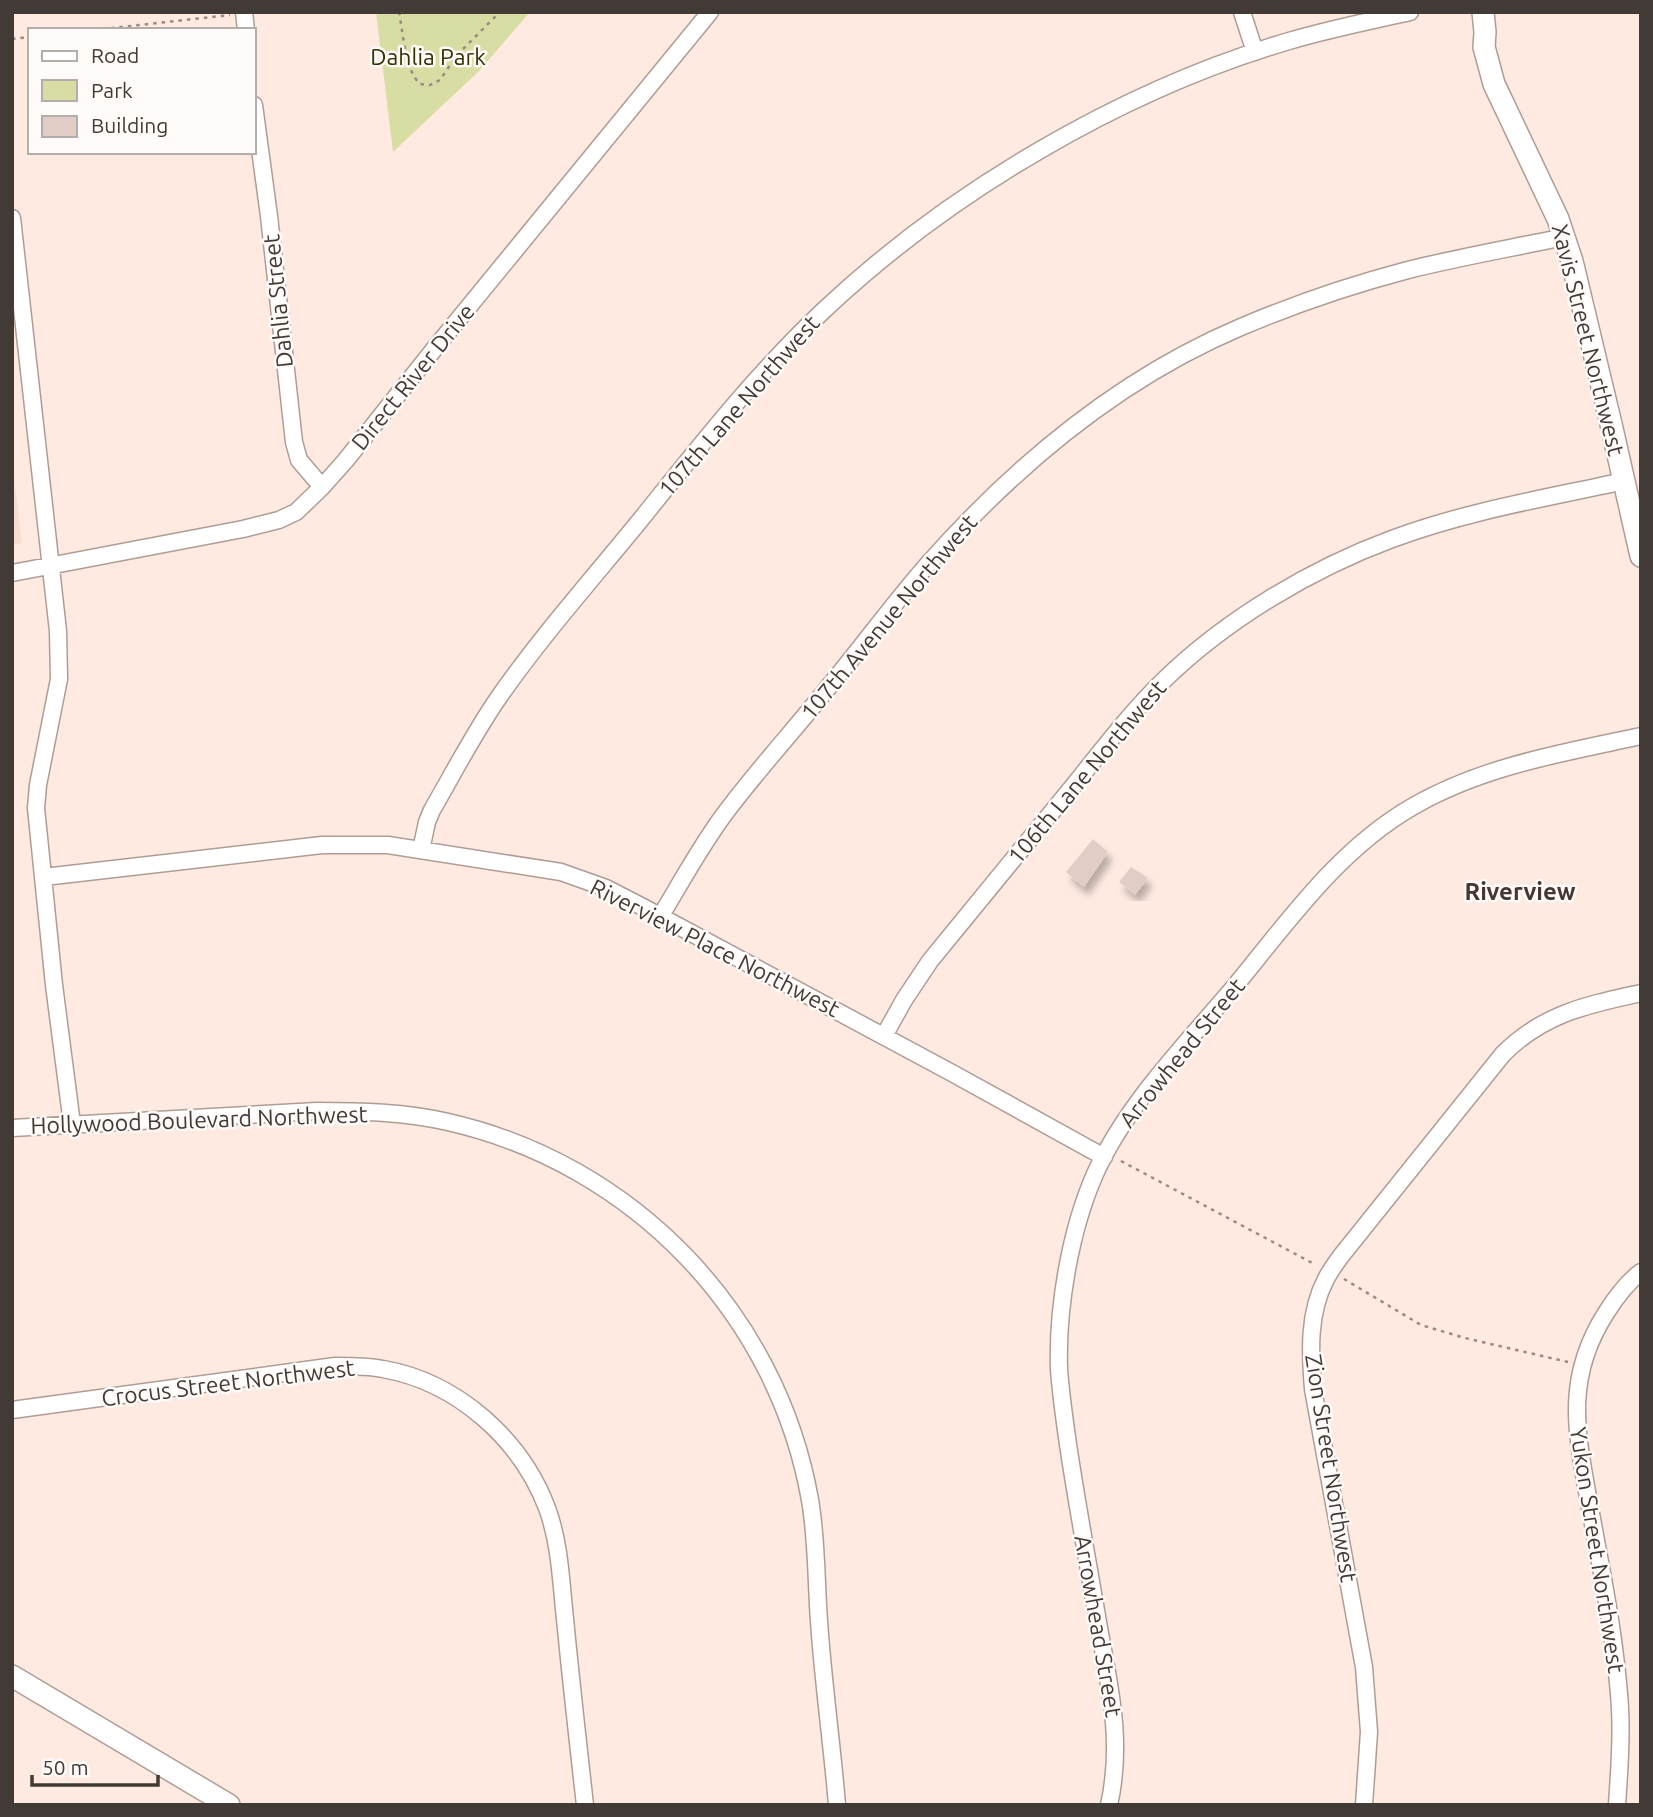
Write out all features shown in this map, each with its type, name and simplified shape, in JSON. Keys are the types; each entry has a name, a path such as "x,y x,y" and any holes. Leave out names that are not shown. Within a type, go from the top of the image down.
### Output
{"street":[{"name":"Direct River Drive","path":"12,573 243,529 279,520 296,512 346,460 710,12"},
{"path":"1242,12 1255,52"},
{"name":"107th Lane Northwest","path":"421,850 432,810 475,733 522,665 702,444 776,358 824,311 884,259 934,219 1020,163 1127,105 1255,52 1324,31 1410,12"},
{"name":"Xavis Street Northwest","path":"1483,12 1484,47 1494,84 1551,203 1580,291 1641,556"},
{"name":"Dahlia Street","path":"256,121 294,442 299,460 322,487"},
{"path":"12,218 58,631 59,679 36,807 54,985 72,1124"},
{"name":"107th Avenue Northwest","path":"660,917 692,861 725,813 927,566 995,494 1064,434 1165,366 1239,327 1352,286 1564,237"},
{"name":"106th Lane Northwest","path":"884,1037 930,961 1142,703 1191,656 1227,628 1297,583 1343,559 1422,528 1623,481"},
{"name":"Arrowhead Street","path":"1109,1805 1116,1749 1113,1708 1061,1397 1059,1344 1059,1320 1070,1257 1090,1185 1110,1158 1134,1108 1317,887 1364,840 1415,805 1478,776 1527,761 1641,736"},
{"name":"Riverview Place Northwest","path":"44,877 322,845 367,844 521,865 576,877 606,888 1110,1158"},
{"name":"Zion Street Northwest","path":"1364,1805 1369,1732 1364,1667 1310,1361 1318,1296 1326,1278 1357,1235 1517,1040 1569,1012 1641,993"},
{"name":"Hollywood Boulevard Northwest","path":"12,1128 348,1111 435,1120 504,1138 549,1157 608,1190 661,1231 713,1285 740,1323 778,1395 797,1450 810,1500 837,1805"},
{"name":"Yukon Street Northwest","path":"1617,1805 1619,1691 1613,1639 1579,1445 1576,1400 1582,1365 1591,1341 1616,1297 1641,1272"},
{"name":"Crocus Street Northwest","path":"12,1410 335,1366 384,1369 408,1375 462,1401 514,1449 547,1508 557,1551 585,1805"},
{"path":"12,1676 229,1805"}],"path":[{"path":"399,12 413,77 420,84 430,85 440,80 457,55 500,12"},
{"path":"119,28 245,18"},
{"path":"1110,1158 1319,1267"},
{"path":"1339,1277 1421,1325 1569,1362"}],"shaded area":[{"path":"12,462 22,543 12,545"}],"green space":[{"name":"Dahlia Park","path":"376,12 530,12 479,71 393,152"}],"building":[{"path":"1093,839 1108,852 1084,887 1066,872"},
{"path":"1131,867 1148,878 1135,895 1119,882"}],"district":[{"name":"Riverview","path":"1520,892"}]}
